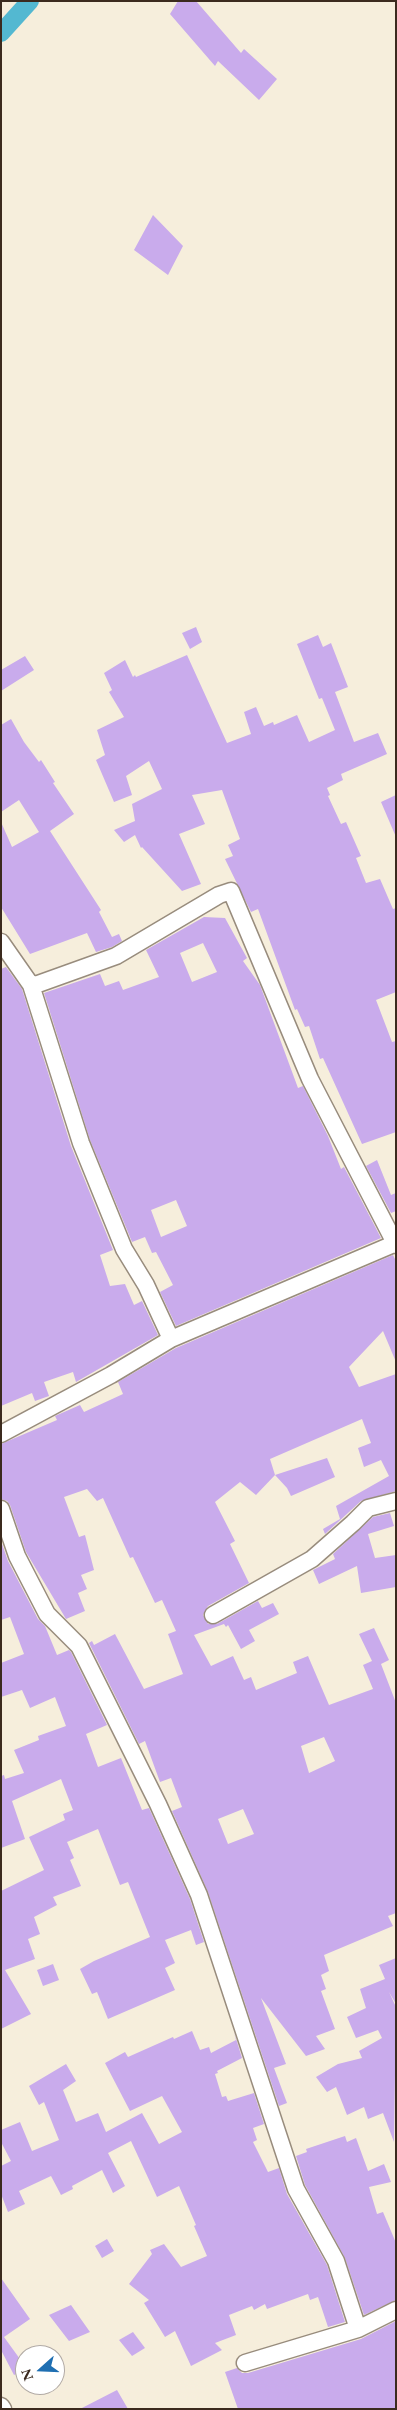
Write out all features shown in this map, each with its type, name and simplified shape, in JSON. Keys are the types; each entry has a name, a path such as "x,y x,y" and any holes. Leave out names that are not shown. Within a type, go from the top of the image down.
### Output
{"street":[{"path":"1,1434 111,1375 171,1339 395,1244 310,1079 280,1012 231,891 220,895 116,956 31,985"},
{"path":"1,942 31,985 81,1143 124,1249 146,1285 171,1339"},
{"path":"213,1615 312,1559 354,1523 368,1508 396,1501"},
{"path":"1,1509 17,1556 47,1614 79,1646 158,1804 199,1895 296,2189 336,2261 358,2329"},
{"path":"245,2363 358,2329 396,2310"}],"building":[{"path":"178,1 196,1 241,53 244,49 277,79 259,100 218,61 215,66 170,14"},
{"path":"153,215 183,246 168,275 134,250"},
{"path":"196,627 202,642 190,649 182,633"},
{"path":"318,635 323,647 331,643 348,687 335,692 354,742 378,733 387,754 341,774 343,780 327,788 330,795 328,796 341,824 346,822 361,856 356,858 366,883 380,879 393,909 396,908 396,992 376,1000 392,1042 396,1041 396,1132 362,1144 323,1058 320,1059 309,1026 305,1027 297,1009 295,1010 258,909 251,912 225,859 233,856 228,845 240,839 222,790 192,795 205,824 179,834 201,884 182,891 141,848 135,835 124,842 114,830 135,821 132,804 162,789 149,761 126,776 132,795 114,802 96,760 105,755 97,730 124,717 109,692 112,690 104,673 125,660 133,677 135,675 136,677 187,655 227,743 251,734 244,712 256,707 264,726 273,722 274,725 297,715 309,742 335,730 322,698 319,699 297,644"},
{"path":"25,656 34,670 1,691 1,670"},
{"path":"11,719 24,742 39,762 41,760 55,782 53,783 74,814 50,831 101,910 99,912 112,937 119,934 122,941 112,947 96,952 87,933 30,954 1,907 1,822 12,847 39,832 19,800 1,812 1,725"},
{"path":"396,795 396,837 381,802"},
{"path":"204,917 225,918 247,958 243,961 260,985 298,1088 303,1086 328,1136 341,1169 344,1167 381,1238 176,1326 160,1292 173,1285 156,1252 152,1253 145,1237 132,1242 90,1140 44,993 100,974 105,986 119,981 123,990 159,977 146,950","holes":["203,943 217,972 192,982 180,953","176,1200 187,1226 161,1237 151,1210"]},
{"path":"6,967 22,989 71,1146 113,1250 100,1255 110,1286 125,1284 134,1305 142,1301 158,1335 76,1382 73,1372 44,1382 49,1396 35,1401 32,1393 1,1406 1,969"},
{"path":"377,1160 391,1195 396,1193 396,1211 391,1213 366,1166"},
{"path":"393,1255 396,1261 396,1362 383,1331 349,1367 359,1387 396,1374 396,1491 361,1501 325,1534 323,1529 340,1519 336,1506 389,1476 381,1460 364,1467 358,1448 371,1443 362,1419 270,1459 275,1475 256,1495 240,1482 215,1502 235,1541 230,1544 249,1583 208,1606 203,1615 208,1624 217,1624 258,1601 262,1608 273,1603 279,1614 249,1630 255,1641 241,1649 228,1625 226,1627 224,1624 194,1635 211,1666 233,1656 244,1680 251,1677 256,1690 297,1673 293,1662 308,1656 329,1705 373,1689 363,1665 372,1661 359,1634 374,1628 389,1660 381,1664 396,1703 396,1913 388,1916 393,1926 324,1955 329,1971 321,1975 326,1989 321,1991 335,2029 316,2036 325,2049 306,2056 261,1998 286,2064 274,2068 287,2103 279,2106 208,1892 172,1811 182,1807 171,1778 160,1782 145,1741 139,1744 89,1643 92,1641 94,1645 115,1634 144,1689 183,1674 168,1634 176,1631 162,1600 155,1603 133,1557 130,1558 103,1498 97,1501 87,1489 64,1497 79,1537 85,1535 94,1570 81,1575 87,1589 78,1593 85,1611 66,1619 26,1552 10,1505 7,1501 1,1499 1,1444 57,1420 55,1416 80,1405 84,1412 123,1394 118,1382 176,1348","holes":["324,1737 335,1761 309,1773 301,1746","243,1809 254,1834 228,1844 218,1819"]},
{"path":"327,1458 335,1477 291,1496 287,1488 275,1475"},
{"path":"390,1513 394,1526 368,1534 375,1558 396,1555 396,1587 361,1593 357,1566 319,1584 313,1570 335,1559 333,1554 373,1517"},
{"path":"1,1541 8,1561 38,1619 45,1626 57,1655 69,1650 71,1652 107,1725 86,1734 98,1767 121,1758 142,1810 149,1808 190,1899 204,1942 196,1945 191,1930 165,1940 175,1963 165,1968 175,1990 108,2019 97,1992 92,1994 80,1969 150,1937 128,1882 120,1885 98,1829 67,1842 74,1858 70,1860 81,1886 53,1897 57,1905 34,1917 40,1934 28,1939 35,1959 5,1970 31,2014 1,2029 1,1891 44,1870 29,1837 65,1820 63,1814 73,1810 61,1779 12,1801 25,1839 1,1848 1,1776 4,1775 5,1779 24,1773 14,1750 39,1740 38,1736 66,1726 55,1697 30,1708 22,1690 1,1697 1,1663 24,1654 10,1617 1,1620"},
{"path":"396,1958 396,2004 389,1992 396,2007 394,2142 383,2113 368,2119 364,2107 347,2115 336,2087 327,2092 316,2077 338,2064 362,2058 359,2051 382,2038 378,2030 356,2038 347,2017 366,2008 360,1989 385,1979 379,1965"},
{"path":"53,1964 59,1980 43,1986 37,1970"},
{"path":"192,2031 200,2050 209,2047 211,2053 236,2040 234,2032 242,2058 217,2071 218,2073 215,2074 222,2097 226,2096 228,2101 254,2093 264,2124 253,2128 257,2140 253,2142 268,2172 279,2168 287,2194 327,2265 345,2322 328,2327 318,2297 310,2300 308,2294 267,2309 265,2304 254,2310 252,2306 229,2315 236,2335 215,2343 222,2350 191,2366 175,2331 165,2337 144,2303 149,2300 129,2284 152,2254 150,2250 164,2244 181,2267 207,2256 179,2186 157,2197 131,2141 108,2153 125,2186 113,2193 102,2170 72,2186 73,2189 61,2195 51,2176 19,2191 25,2204 8,2212 1,2194 1,2166 11,2161 1,2142 1,2130 20,2122 32,2151 59,2140 44,2102 39,2105 29,2086 66,2064 76,2081 63,2090 76,2122 98,2113 106,2132 142,2113 159,2144 182,2132 162,2096 130,2111 105,2063 125,2052 128,2057 173,2037 174,2039"},
{"path":"345,2136 347,2142 356,2138 368,2171 384,2164 391,2182 369,2187 377,2214 383,2212 396,2243 396,2300 364,2315 345,2258 305,2185 296,2156 307,2152 306,2149"},
{"path":"107,2239 114,2251 102,2258 95,2246"},
{"path":"1,2278 30,2319 4,2337 15,2352 15,2374 1,2350"},
{"path":"71,2305 90,2332 69,2341 49,2315"},
{"path":"396,2321 396,2409 238,2409 225,2372 237,2368 242,2373 248,2373 361,2339"},
{"path":"133,2332 145,2348 132,2356 119,2340"},
{"path":"117,2390 128,2409 80,2409"}],"waterway":[{"path":"1,33 30,1"}]}
